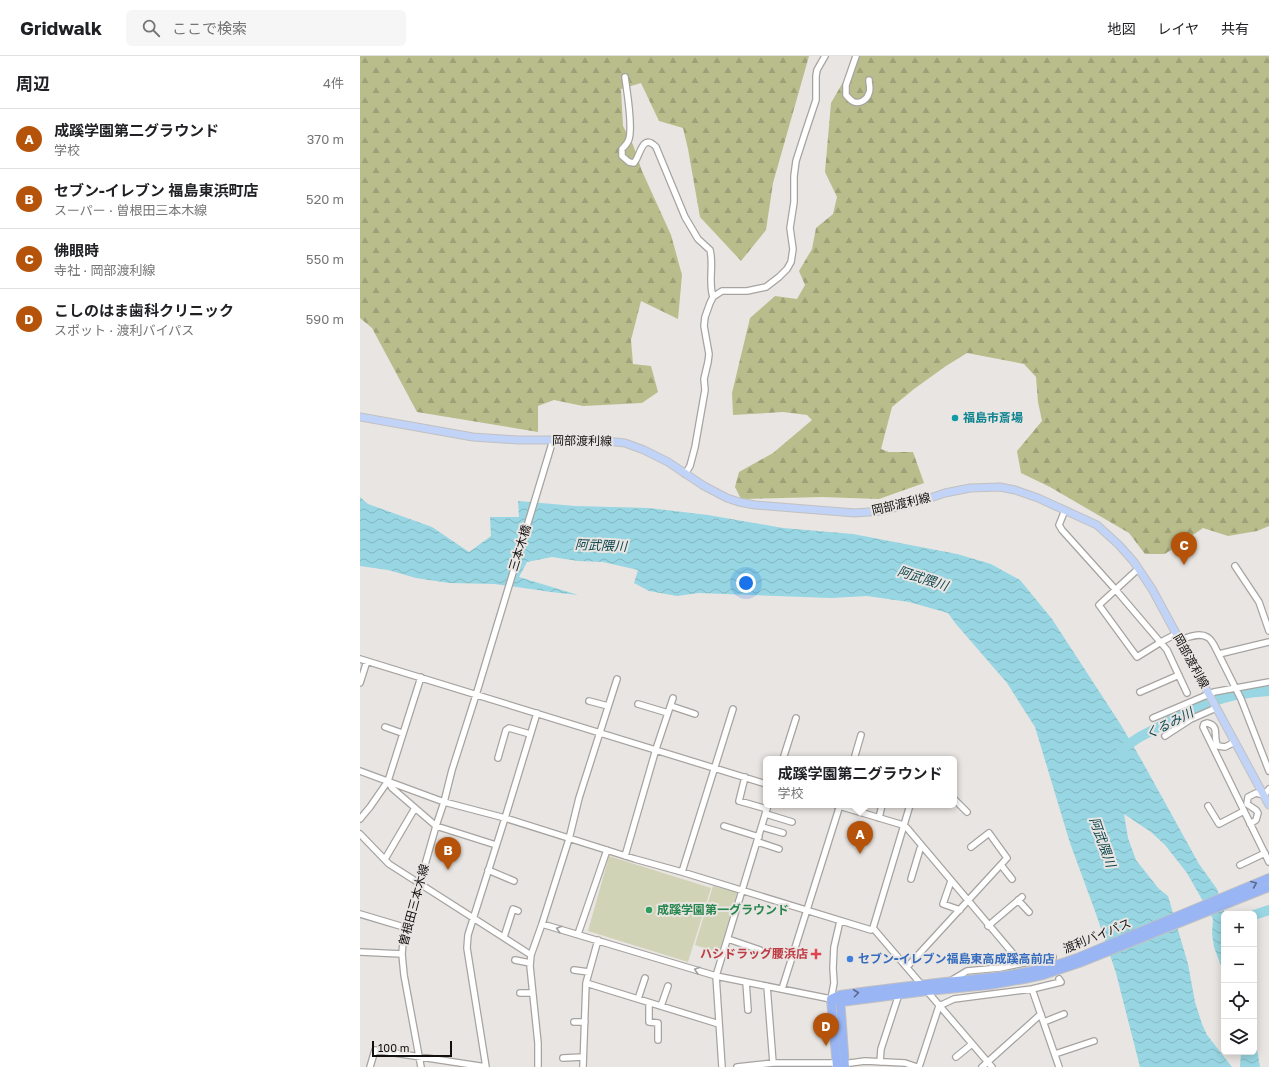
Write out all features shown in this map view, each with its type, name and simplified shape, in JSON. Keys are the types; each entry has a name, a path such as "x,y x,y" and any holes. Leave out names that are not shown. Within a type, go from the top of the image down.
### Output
{"highway":[{"name":"渡利バイパス","path":"831,999 924,988 989,985 1024,980 1063,970 1078,961 1241,894 1269,878"},
{"name":"渡利バイパス","path":"1241,894 1269,887"},
{"name":"渡利バイパス","path":"840,998 899,994 948,982 992,978 1078,961"},
{"path":"840,998 843,1065"},
{"path":"831,999 843,1065"}],"main road":[{"name":"岡部渡利線","path":"360,417 474,437 500,440 597,440 625,443 644,450 668,462 704,486 727,498 755,505 849,513 876,512 921,501 945,493 970,488 994,487 1015,490 1038,498 1096,525 1108,534 1134,562 1152,589 1235,742 1266,792 1269,805"}],"street":[{"path":"712,297 722,291 747,291 766,287 779,277 790,264 793,248 790,228 794,202 794,176 796,161 816,100 817,70 825,56"},
{"path":"856,56 846,85 846,95 853,102 863,101 870,92 869,80"},
{"path":"625,77 630,118 630,135 627,143 622,149 622,156 626,161 634,162 637,160 641,147 649,142 656,147 685,217 698,239 710,250 711,256 712,297 704,323 709,360 704,379 705,390 695,447 690,466 685,474"},
{"name":"三本木橋","path":"488,655 553,440"},
{"path":"1065,510 1059,524 1062,530 1161,642 1167,650 1187,693"},
{"path":"1235,566 1259,602 1269,631"},
{"path":"1138,569 1099,605 1137,657 1161,642 1178,637 1197,635 1208,637 1219,654 1241,699 1269,771"},
{"path":"1219,654 1269,642"},
{"name":"曽根田三本木線","path":"421,1067 404,975 402,954 403,942 452,770 488,655"},
{"path":"360,659 763,783"},
{"path":"360,683 367,661"},
{"path":"1140,692 1179,675"},
{"path":"360,819 388,780 421,677"},
{"path":"538,1067 538,1043 530,963 531,955 569,838 579,798 617,679"},
{"path":"1153,718 1209,694 1235,687 1269,682"},
{"path":"625,856 656,749 673,698"},
{"path":"589,701 608,706"},
{"path":"638,704 668,713"},
{"path":"671,706 695,714"},
{"path":"1164,736 1191,719 1216,707"},
{"path":"682,872 733,709"},
{"path":"370,1067 375,1050 486,1067 466,948 473,917 537,713"},
{"path":"784,756 796,718"},
{"path":"1235,742 1225,747 1218,746 1216,743 1214,726 1207,723 1204,724 1203,727 1269,862"},
{"path":"384,727 402,733"},
{"path":"498,758 506,730 509,728 530,734"},
{"path":"855,756 861,735"},
{"path":"360,771 388,780 444,802 505,818 840,921 871,930 873,928"},
{"path":"745,777 739,801 763,808"},
{"path":"388,780 392,788 436,826 496,845"},
{"path":"1250,824 1256,820 1258,813 1247,804 1248,797 1256,793 1266,792"},
{"path":"957,802 967,812"},
{"path":"1208,806 1219,824 1244,811"},
{"path":"385,859 416,808"},
{"path":"782,989 837,808"},
{"path":"847,808 903,825 1021,964"},
{"path":"879,818 881,808"},
{"path":"873,928 909,808"},
{"path":"722,1067 716,976 767,809 792,822"},
{"path":"724,826 779,849"},
{"path":"762,827 783,833"},
{"path":"907,967 1008,858 989,833 971,847"},
{"path":"360,834 390,864 531,955"},
{"path":"911,879 920,848 922,846"},
{"path":"578,934 607,850"},
{"path":"1240,865 1265,853"},
{"path":"1001,865 1012,879"},
{"path":"488,870 514,882"},
{"path":"951,881 943,904 960,910"},
{"path":"988,926 1020,898 1029,912"},
{"path":"504,937 513,909 518,911"},
{"path":"360,914 407,928"},
{"path":"542,924 716,976 831,999 834,984 834,947 840,921"},
{"path":"873,928 992,1067"},
{"path":"728,939 760,950"},
{"path":"583,1067 586,983 598,940"},
{"path":"360,952 402,954"},
{"path":"948,982 967,971 1000,968 1053,957"},
{"path":"515,960 530,963"},
{"path":"574,970 589,972"},
{"path":"638,999 645,978"},
{"path":"737,1067 773,1063 800,1065 843,1065 865,1062 880,1062 905,1063 918,1067 939,1006 954,998 1032,989 1061,982 1059,980"},
{"path":"746,982 748,1010"},
{"path":"586,983 719,1024"},
{"path":"834,984 840,998"},
{"path":"661,1006 668,986"},
{"path":"767,986 773,1063"},
{"path":"1032,989 1059,1067"},
{"path":"520,993 532,993"},
{"path":"880,1062 881,1049 899,994"},
{"path":"649,1003 649,1022 658,1023 658,1040"},
{"path":"982,1067 1041,1014"},
{"path":"1044,1022 1064,1014"},
{"path":"574,1022 584,1022"},
{"path":"1055,1054 1094,1041"},
{"path":"956,1057 972,1044"},
{"path":"563,1058 583,1057"}],"green space":[{"path":"360,56 809,56 773,183 766,230 741,261 700,217 683,128 659,121 641,83 621,89 623,126 633,145 642,171 671,235 682,275 678,319 641,301 631,340 633,364 651,366 658,392 642,403 583,406 554,400 538,406 538,432 417,412 372,328 360,318"},
{"path":"858,56 1269,56 1269,526 1257,531 1228,536 1203,528 1165,554 1145,554 1129,533 1050,487 1021,473 1017,451 1042,421 1038,402 1036,377 1024,364 967,353 914,389 892,407 881,449 889,452 913,452 924,483 879,499 822,497 741,499 735,487 739,472 773,453 812,420 807,415 783,412 733,415 732,393 750,318 775,296 797,299 805,285 799,271 812,249 816,228 833,214 837,197 825,172 831,103"},
{"name":"成蹊学園第一グラウンド","path":"609,856 711,888 688,962 588,931"},
{"path":"713,886 737,892 719,953 695,945"}],"water":[{"name":"阿武隈川","path":"360,497 368,504 432,527 469,552 491,536 490,517 519,517 518,501 575,506 649,508 708,515 783,528 853,534 957,554 991,564 1020,580 1052,619 1121,725 1199,864 1217,889 1224,911 1221,911 1221,966 1214,947 1212,934 1213,919 1187,873 1165,845 1151,832 1124,814 1128,838 1136,860 1159,889 1168,896 1188,964 1195,1002 1202,1024 1207,1035 1221,1055 1232,1067 1140,1067 1116,973 1070,843 1035,727 1007,683 948,613 909,602 867,596 831,598 699,593 677,596 649,591 634,583 638,570 603,562 578,561 552,557 527,562 519,577 578,595 495,584 449,583 416,578 388,570 360,566"},
{"path":"1257,1049 1260,1067 1240,1067 1241,1055 1257,1055"}],"waterway":[{"name":"くるみ川","path":"1121,751 1142,736 1182,714 1209,702 1253,692 1269,691"},
{"path":"1257,914 1269,910"}],"place":[{"name":"福島市斎場","path":"955,418"},
{"name":"佛眼時","path":"1184,565"},
{"name":"成蹊学園第二グラウンド","path":"860,854"},
{"name":"セブン-イレブン 福島東浜町店","path":"448,870"},
{"name":"成蹊学園第一グラウンド","path":"649,910"},
{"name":"ハシドラッグ腰浜店","path":"816,954"},
{"name":"セブン-イレブン福島東高成蹊高前店","path":"850,959"},
{"name":"こしのはま歯科クリニック","path":"826,1046"}]}
